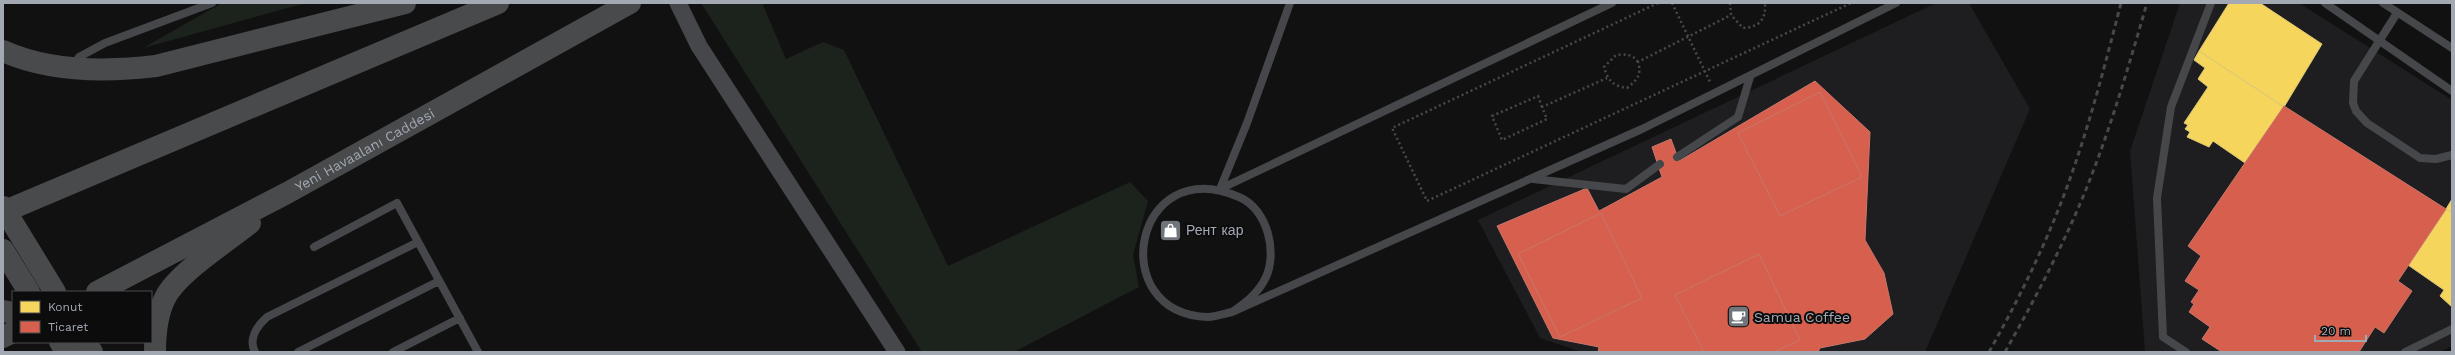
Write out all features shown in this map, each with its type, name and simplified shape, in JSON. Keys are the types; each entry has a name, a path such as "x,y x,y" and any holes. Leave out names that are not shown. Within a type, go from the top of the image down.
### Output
{"main road":[{"path":"3,51 40,64 114,71 156,66 405,3"},
{"path":"3,212 30,202 498,3"},
{"name":"Yeni Havaalanı Caddesi","path":"99,291 287,192 630,3"},
{"path":"155,352 155,334 165,298 183,277 211,252 235,236 287,192"},
{"path":"3,223 30,202"},
{"path":"3,207 54,291"},
{"path":"3,250 28,291"},
{"path":"3,337 12,332"},
{"path":"61,343 66,352"},
{"path":"86,343 92,352"}],"street":[{"path":"678,3 699,46 897,352"}],"lane":[{"path":"73,67 79,57 104,43 212,3"},
{"path":"1220,189 1247,123 1290,3"},
{"path":"1220,189 1612,3"},
{"path":"1232,312 1251,299 1265,280 1271,258 1269,235 1258,214 1242,198 1220,189 1202,188 1183,192 1163,204 1149,222 1142,244 1143,266 1152,287 1167,304 1187,314 1209,317 1232,312 1532,179 1715,94 1896,3"},
{"path":"2186,352 2163,337 2158,198 2171,107 2211,3"},
{"path":"2324,3 2452,91"},
{"path":"2382,3 2452,48"},
{"path":"2397,13 2354,81 2352,96 2356,111 2367,123 2420,158 2436,160 2452,155"},
{"path":"1677,156 1738,117 1750,77"},
{"path":"1532,179 1626,189 1660,164"},
{"path":"314,247 397,203 478,352"},
{"path":"255,352 254,336 261,323 267,317 418,242"},
{"path":"298,352 439,281"},
{"path":"393,352 460,318"},
{"path":"2406,352 2452,329"}],"path":[{"path":"1658,3 1392,128 1427,200 1851,3"},
{"path":"1672,3 1715,94"},
{"path":"1730,3 1731,15 1743,28 1752,28 1762,22 1766,14 1765,3"},
{"path":"1638,62 1731,15"},
{"path":"1626,54 1635,58 1638,62 1640,70 1639,77 1627,88 1616,86 1607,78 1604,67 1616,55 1626,54"},
{"path":"1542,107 1607,78"},
{"path":"1538,96 1542,107 1547,119 1502,140 1492,116 1538,96"}],"shaded area":[{"path":"222,3 306,3 143,48"},
{"path":"701,3 762,3 786,59 823,42 844,50 948,266 1130,182 1148,201 1133,255 1139,287 1014,352 922,352"},
{"path":"1936,3 1969,3 2030,109 1925,352 1582,352 1540,338 1478,220"},
{"path":"2180,3 2299,3 2452,100 2452,346 2440,352 2145,352 2130,151"}],"building: Konut":[{"path":"2229,3 2260,3 2322,44 2284,107 2199,51"},
{"path":"2199,51 2284,107 2245,163 2213,141 2209,147 2187,137 2190,132 2185,129 2188,125 2184,123 2208,87 2198,79 2205,68 2194,60"},
{"path":"2452,199 2452,213 2446,209"},
{"path":"2446,209 2452,213 2452,307 2440,296 2444,290 2408,265"}],"building: Ticaret":[{"path":"1815,81 1870,132 1865,240 1884,273 1893,314 1865,339 1820,348 1818,352 1598,352 1599,347 1553,338 1497,226 1587,188 1599,211 1662,177 1652,147 1671,139 1679,161"},
{"path":"1820,92 1862,177 1780,216 1738,133"},
{"path":"2284,106 2446,209 2398,281 2412,291 2384,333 2375,327 2359,352 2222,352 2202,339 2210,327 2189,312 2194,304 2191,302 2199,290 2185,281 2201,256 2188,246"},
{"path":"1601,213 1642,298 1560,337 1518,254"},
{"path":"1759,254 1800,340 1774,352 1704,352 1675,295"}],"railway":[{"path":"1989,352 2031,271 2067,187 2090,119 2121,3"},
{"path":"2005,352 2049,271 2087,187 2112,119 2147,3"}],"place":[{"name":"Рент кар","path":"1170,230"},
{"name":"Samua Coffee","path":"1738,317"}]}
